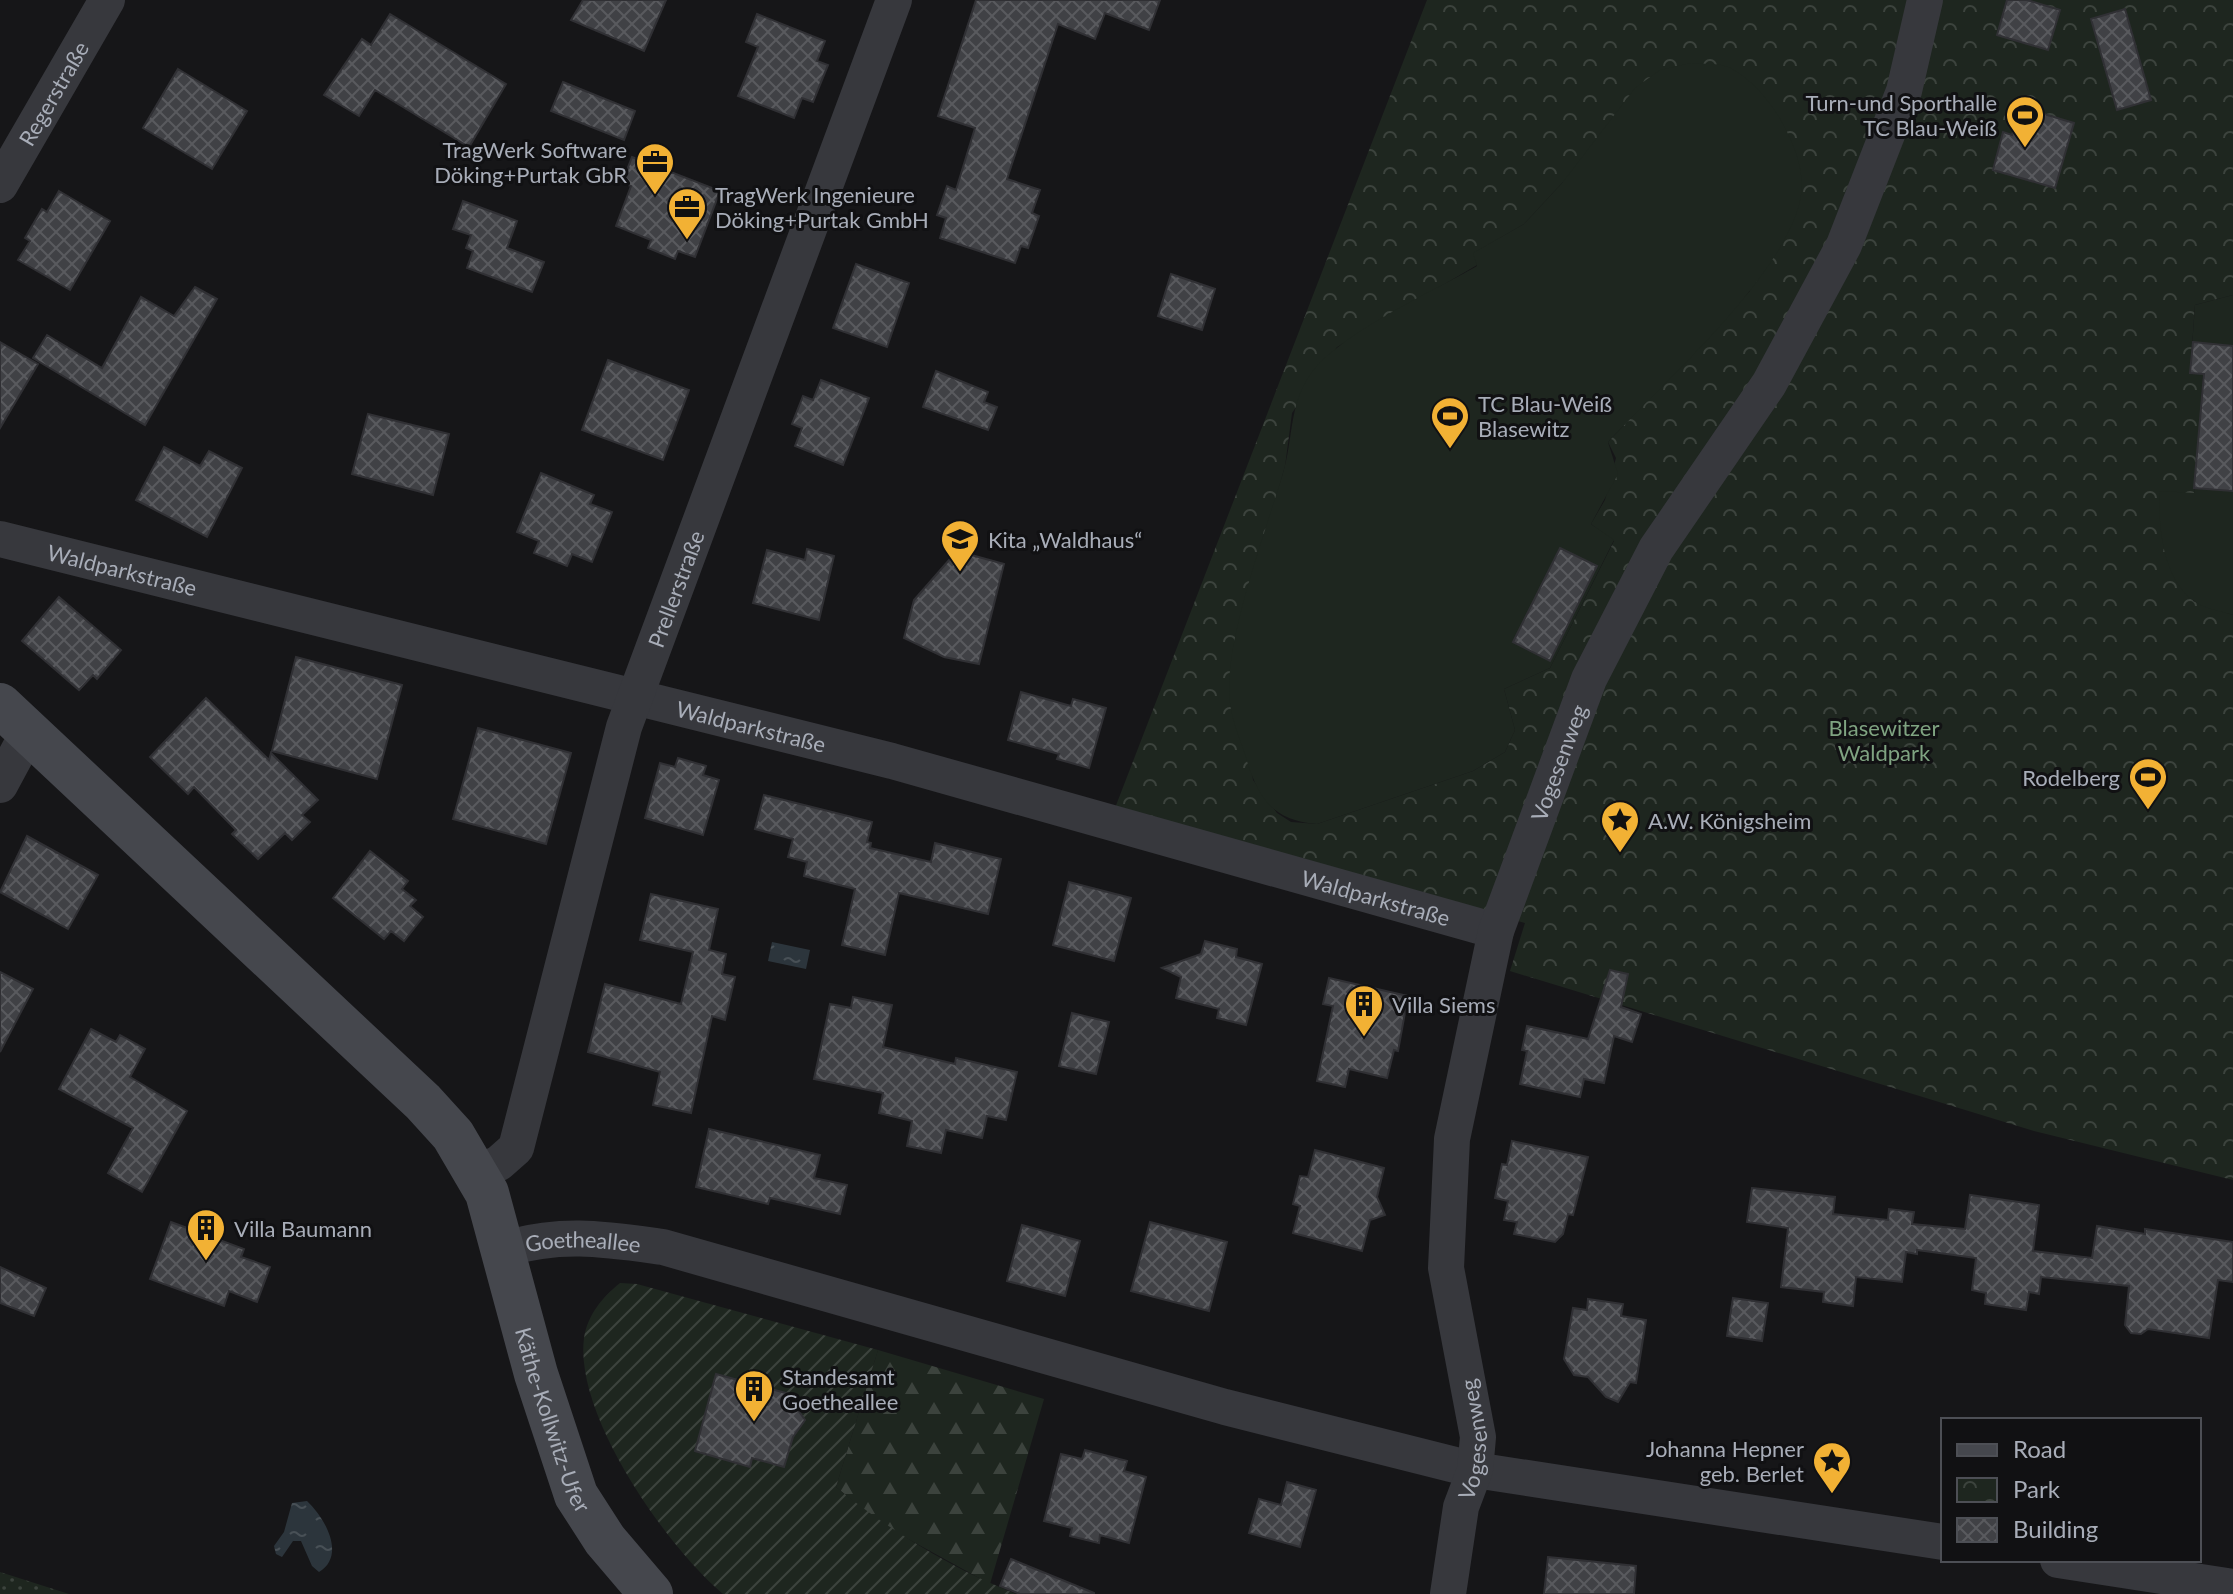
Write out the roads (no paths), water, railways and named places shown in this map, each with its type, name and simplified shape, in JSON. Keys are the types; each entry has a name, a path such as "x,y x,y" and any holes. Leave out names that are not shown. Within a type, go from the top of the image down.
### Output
{"main road":[{"name":"Goetheallee","path":"15,718 453,1135 478,1173 500,1236"},
{"name":"Käthe-Kollwitz-Ufer","path":"500,1236 536,1374 576,1495 605,1540 651,1594"}],"street":[{"name":"Regerstraße","path":"0,185 107,0"},
{"name":"Prellerstraße","path":"478,1173 499,1163 516,1148 624,727 894,0"},
{"name":"Vogesenweg","path":"1448,1594 1461,1507 1475,1470 1478,1437 1446,1268 1446,1220 1452,1139 1496,931 1596,666 1656,549 1769,384 1844,245 1904,91 1925,0"},
{"name":"Waldparkstraße","path":"0,539 892,761 1496,931"},
{"path":"0,785 15,718"},
{"name":"Goetheallee","path":"500,1236 583,1236 663,1247 1225,1407 1475,1470 1941,1542"},
{"path":"2071,1562 2233,1587"}],"water":[{"path":"772,942 810,950 806,969 768,961"},
{"path":"307,1501 326,1526 332,1546 327,1565 319,1572 312,1566 301,1541 293,1541 282,1557 276,1554 274,1546 284,1532 292,1503"}],"place":[{"name":"Turn-und Sporthalle TC Blau-Weiß","path":"2025,149"},
{"name":"TragWerk Software Döking+Purtak GbR","path":"655,196"},
{"name":"TragWerk Ingenieure Döking+Purtak GmbH","path":"687,241"},
{"name":"TC Blau-Weiß Blasewitz","path":"1450,450"},
{"name":"Kita „Waldhaus“","path":"960,573"},
{"name":"Rodelberg","path":"2148,811"},
{"name":"A.W. Königsheim","path":"1620,854"},
{"name":"Villa Siems","path":"1364,1038"},
{"name":"Villa Baumann","path":"206,1262"},
{"name":"Standesamt Goetheallee","path":"754,1423"},
{"name":"Johanna Hepner geb. Berlet","path":"1832,1495"}],"park label":[{"name":"Blasewitzer Waldpark","path":"1884,740"}]}
